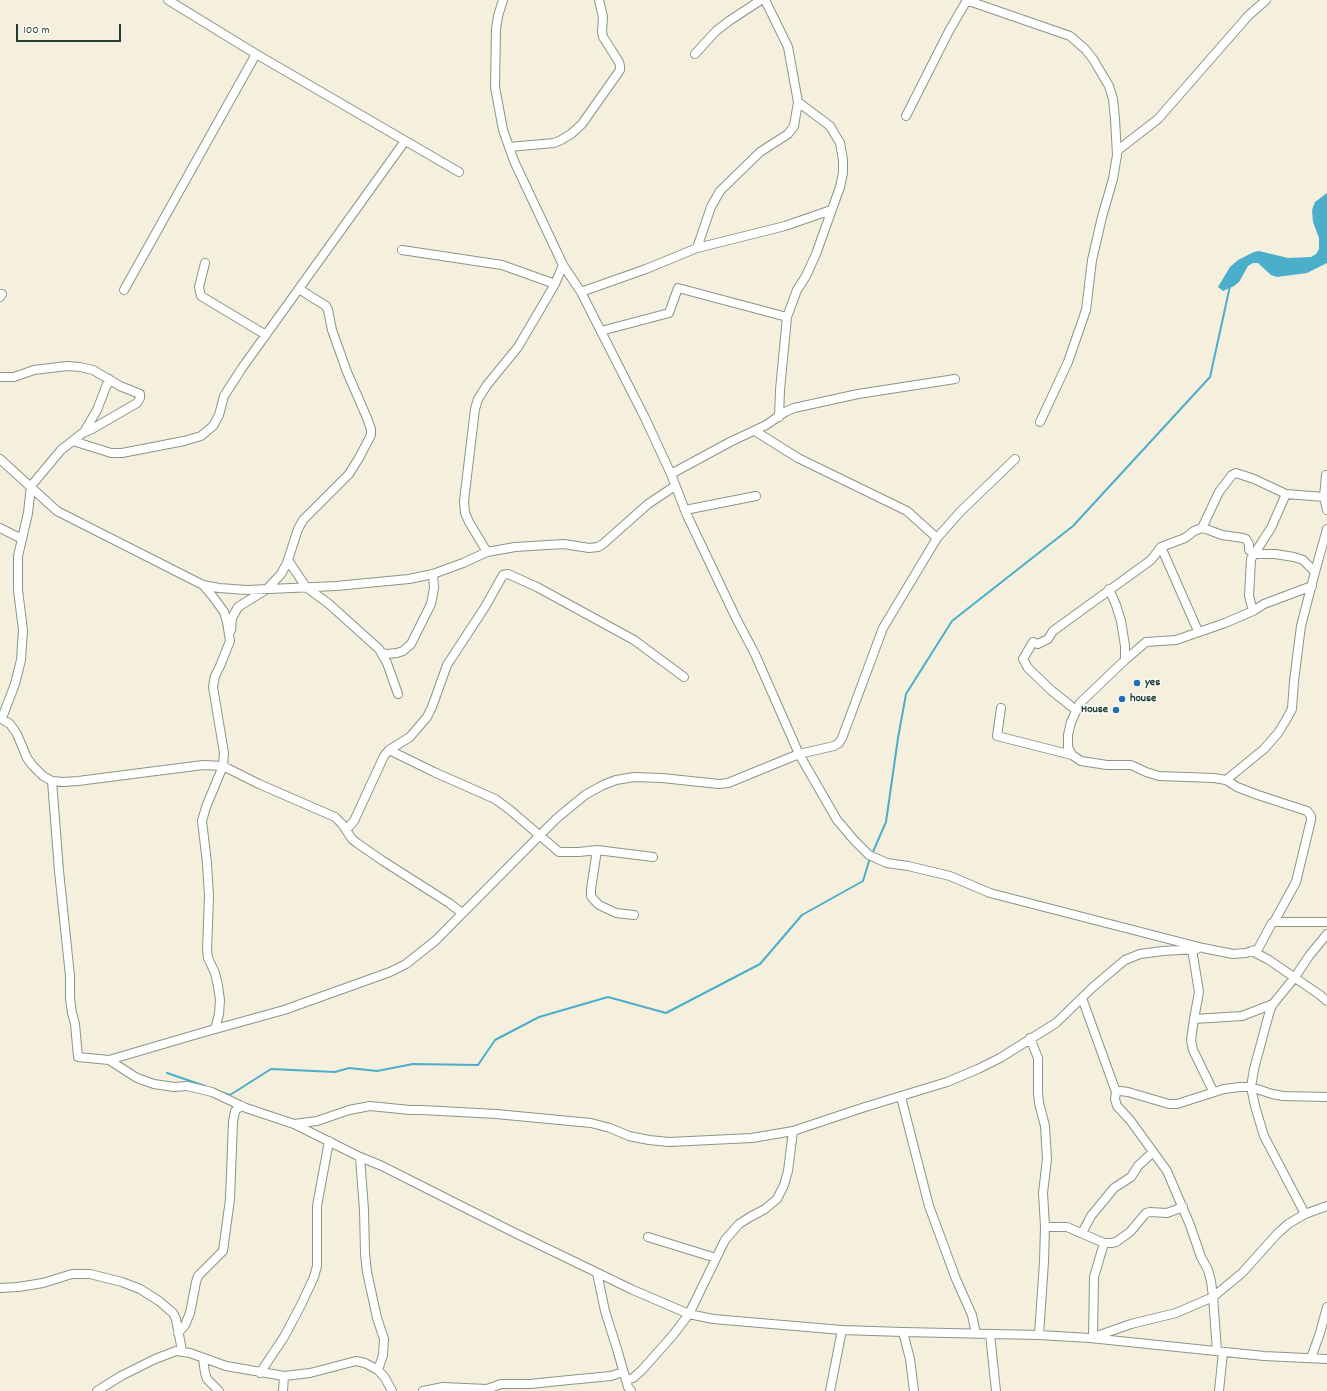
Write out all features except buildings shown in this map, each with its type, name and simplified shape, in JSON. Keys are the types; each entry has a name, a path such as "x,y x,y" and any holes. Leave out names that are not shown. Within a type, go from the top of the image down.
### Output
{"street":[{"path":"168,0 256,54 459,172"},
{"path":"503,0 498,16 496,30 495,87 503,130 514,161 563,265 581,292 645,418 671,474 674,486 736,618 755,654 799,754 837,820 869,855 888,863 950,876 990,893 1203,948 1233,954 1258,949 1296,882 1311,823 1311,816 1309,813 1303,809 1258,795 1226,780 1214,778 1159,776 1131,765 1088,762 1072,755 998,736 1000,708"},
{"path":"509,148 554,143 571,134 582,124 620,70 619,62 603,37 603,17 599,0"},
{"path":"695,54 716,31 729,20 761,0"},
{"path":"697,248 711,207 720,191 760,152 788,134 794,126 798,102 788,47 765,0"},
{"path":"906,116 966,0 1070,36 1085,48 1109,86 1113,99 1118,150 1113,179 1092,260 1086,310 1068,362 1040,422"},
{"path":"1118,150 1158,119 1248,16 1266,0"},
{"path":"124,290 256,54"},
{"path":"779,417 786,317 797,290 806,276 816,254 840,187 843,173 843,160 840,143 830,126 798,102"},
{"path":"73,441 111,453 122,453 184,441 201,436 213,426 219,414 224,396 242,368 405,141"},
{"path":"581,292 646,269 697,248 785,226 831,210"},
{"path":"402,250 502,265 555,284"},
{"path":"204,263 199,287 201,296 266,335"},
{"path":"487,552 465,513 464,501 475,409 478,399 487,385 518,346 555,284 563,265"},
{"path":"601,331 669,313 678,288 786,317"},
{"path":"215,1029 220,1014 220,1000 217,980 207,954 209,897 208,863 202,821 206,806 223,766 224,753 213,687 215,676 230,640 232,618 238,607 266,589 281,574 288,560 298,529 303,520 349,474 360,458 371,429 332,330 326,306 299,289"},
{"path":"0,377 14,377 34,370 67,366 80,367 93,370 120,386 140,394 140,398 137,403 92,429 84,432 61,450 31,486 28,512 18,556 17,575 23,630 21,660 15,684 1,718 10,724 17,734 27,758 33,766 43,776 52,781 63,782 203,765 223,766 259,784 335,817 357,844 449,903 462,913"},
{"path":"84,432 97,410 109,379"},
{"path":"671,474 730,442 755,431 794,408 858,394 956,379"},
{"path":"755,431 798,458 907,511 937,538"},
{"path":"52,781 59,871 70,976 70,998 75,1024 78,1057 109,1060 284,1010 390,972 406,964 435,941 556,819 585,795 616,780 634,777 662,778 719,784 728,783 799,754 834,746 839,743 883,628 937,538 960,512 1015,459"},
{"path":"0,460 31,486 57,512 203,585 247,590 336,586 409,579 432,574 463,563 487,552 515,547 564,544 590,548 598,547 648,504 674,486"},
{"path":"1202,528 1219,492 1236,473 1254,479 1286,494 1324,497"},
{"path":"1326,475 1324,497 1327,510"},
{"path":"1253,611 1249,592 1251,560 1271,528 1286,494"},
{"path":"685,510 756,496"},
{"path":"0,528 22,539"},
{"path":"1076,710 1052,691 1028,668 1023,659 1033,642 1038,644 1048,638 1052,631 1151,560 1161,547 1185,538 1194,530 1202,528 1222,535 1243,538 1249,544 1249,550 1254,554 1275,554 1303,560 1314,572"},
{"path":"1226,780 1264,749 1278,733 1292,709 1301,626 1312,586 1314,572 1327,529"},
{"path":"1161,547 1198,631"},
{"path":"288,560 306,587 334,609 379,649 382,653 398,694"},
{"path":"382,653 397,653 403,651 411,644 431,604 434,588 432,574"},
{"path":"346,830 354,821 384,756 389,750 410,737 427,717 447,665 485,607 500,578 506,574 536,587 634,640 684,677"},
{"path":"203,585 224,612 230,640"},
{"path":"1072,755 1068,747 1068,736 1071,722 1080,703 1146,642 1176,640 1224,623 1253,611 1264,604 1312,586"},
{"path":"1109,589 1121,622 1125,646 1125,660"},
{"path":"389,750 495,799 559,852 567,853 597,850 653,857"},
{"path":"597,850 591,896 599,904 616,913 634,915"},
{"path":"1274,922 1327,922"},
{"path":"1305,1214 1264,1136 1251,1087 1266,1020 1273,1004 1327,934"},
{"path":"294,1124 317,1121 349,1110 370,1106 570,1120 610,1128 630,1136 669,1142 752,1138 793,1131 948,1082 1000,1058 1056,1023 1098,983 1125,960 1140,954 1203,948"},
{"path":"1192,949 1199,992 1191,1040 1193,1050 1213,1091"},
{"path":"1252,951 1269,960 1327,1000"},
{"path":"1082,998 1116,1092 1115,1099 1117,1106 1130,1120 1166,1171 1183,1207 1201,1257 1212,1281 1220,1352 1219,1391"},
{"path":"1194,1019 1242,1016 1273,1004"},
{"path":"1030,1038 1038,1058 1038,1093 1039,1103 1046,1126 1047,1158 1043,1204 1046,1227 1039,1335"},
{"path":"109,1060 137,1078 154,1084 198,1088 212,1092 242,1106 294,1124 597,1273 689,1314 713,1319 842,1330 1039,1335 1091,1338 1264,1356 1327,1359"},
{"path":"1116,1092 1128,1092 1168,1104 1177,1104 1213,1091 1251,1087 1283,1096 1327,1097"},
{"path":"901,1097 929,1206 972,1315 976,1334"},
{"path":"178,1333 185,1325 190,1313 198,1276 223,1251 230,1199 233,1122 235,1111 242,1106"},
{"path":"627,1382 642,1370 673,1335 689,1314 725,1240 739,1224 765,1209 777,1199 784,1185 788,1171 793,1131"},
{"path":"260,1373 284,1336 314,1277 317,1266 317,1206 329,1141"},
{"path":"1082,1233 1091,1216 1114,1188 1131,1177 1138,1166 1153,1152"},
{"path":"360,1157 367,1272 377,1318 384,1339 383,1355 378,1370"},
{"path":"1091,1338 1131,1324 1176,1313 1213,1297 1242,1273 1288,1224 1305,1214 1327,1206"},
{"path":"1046,1227 1067,1227 1104,1243 1116,1242 1130,1232 1146,1213 1167,1213 1183,1207"},
{"path":"648,1237 716,1258"},
{"path":"1091,1338 1094,1278 1104,1243"},
{"path":"597,1273 605,1311 627,1382"},
{"path":"0,1288 42,1283 72,1274 90,1274 122,1282 159,1301 173,1313 176,1319 182,1351"},
{"path":"1311,1358 1327,1307"},
{"path":"830,1391 842,1330"},
{"path":"902,1332 910,1359 914,1391"},
{"path":"990,1334 996,1391"},
{"path":"97,1391 121,1376 155,1359 176,1351 182,1351 226,1366 284,1376 310,1373 356,1361 365,1363 378,1370 385,1378 392,1391"},
{"path":"202,1358 204,1373 207,1379 219,1391"},
{"path":"283,1391 284,1376"},
{"path":"422,1391 443,1386 487,1389 501,1384 523,1383 530,1388 611,1376 627,1382"},
{"path":"611,1376 627,1382"}],"water":[{"path":"1327,193 1327,263 1307,273 1277,277 1271,275 1258,263 1253,263 1248,266 1239,282 1234,286 1223,291 1218,287 1230,267 1238,260 1254,252 1259,251 1288,258 1311,257 1316,254 1319,249 1319,238 1313,222 1312,210 1315,202"}],"waterway":[{"path":"872,854 886,822 906,694 952,621 1073,526 1210,377 1230,286"},
{"path":"221,1092 230,1095 271,1069 335,1072 349,1068 377,1071 413,1064 478,1065 495,1040 539,1017 608,997 666,1013 760,964 802,915 863,881 870,858"},
{"path":"167,1073 205,1086"}],"place":[{"name":"yes","path":"1137,683"},
{"name":"house","path":"1122,699"},
{"name":"House","path":"1116,710"}]}
